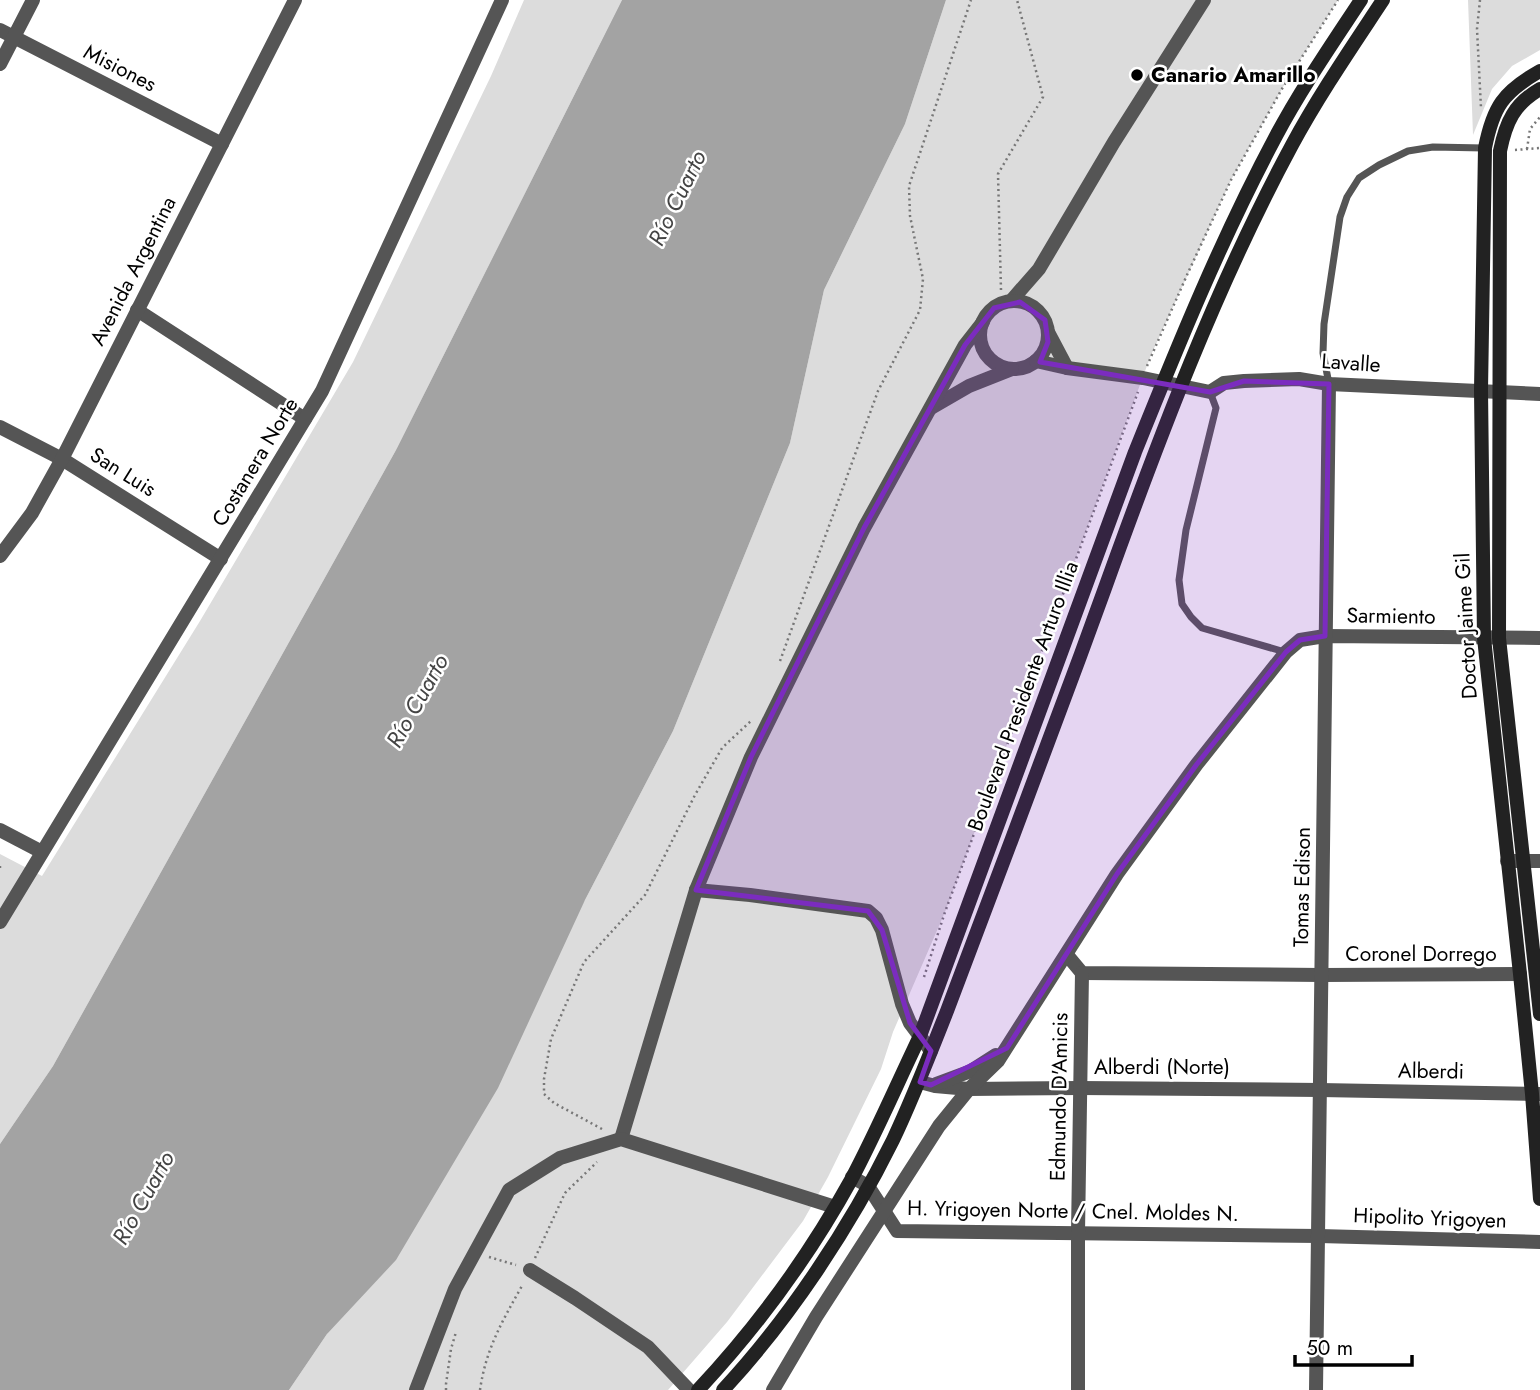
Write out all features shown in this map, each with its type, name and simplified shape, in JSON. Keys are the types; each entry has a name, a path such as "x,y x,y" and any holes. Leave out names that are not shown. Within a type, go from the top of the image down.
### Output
{"main road":[{"name":"Boulevard Presidente Arturo Illia","path":"698,1390 721,1366 799,1264 835,1207 920,1036 1163,382 1222,246 1277,134 1361,0"},
{"name":"Boulevard Presidente Arturo Illia","path":"723,1390 764,1342 814,1275 868,1186 925,1083 931,1051 1181,386 1238,253 1293,143 1383,0"},
{"name":"Doctor Jaime Gil","path":"1540,71 1520,82 1507,95 1495,113 1485,148 1481,390 1484,638 1507,861 1536,1094 1540,1199"},
{"name":"Doctor Jaime Gil","path":"1540,89 1519,104 1509,120 1500,151 1499,638 1540,1014"}],"street":[{"path":"0,64 33,0"},
{"name":"Avenida Argentina","path":"0,556 32,513 62,458 295,0"},
{"name":"Costanera Norte","path":"0,922 322,391 502,0"},
{"path":"1028,304 1040,269 1114,142 1204,0"},
{"name":"Misiones","path":"0,30 222,144"},
{"path":"621,1139 696,890 751,757 864,528 965,345 994,308 1007,302 1040,269"},
{"path":"1007,302 1028,304 1038,311 1045,320 1067,368"},
{"path":"137,310 305,419"},
{"path":"983,322 981,333 986,353 1002,367 1012,369"},
{"path":"930,409 969,386 1012,369 1029,366 1043,353 1048,342 1048,331"},
{"path":"1036,361 1067,368 1143,377 1210,392"},
{"name":"Lavalle","path":"1210,392 1224,383 1298,379 1329,384 1540,394"},
{"name":"Tomas Edison","path":"1316,1390 1329,384"},
{"name":"San Luis","path":"0,427 62,458 221,559"},
{"name":"Sarmiento","path":"1286,652 1300,640 1325,636 1540,638"},
{"path":"773,1390 816,1317 939,1126 969,1089 998,1061 1117,874 1197,764 1286,652"},
{"path":"0,830 42,852"},
{"path":"1507,861 1540,861"},
{"path":"696,890 868,911 876,918 882,930 902,1004 910,1023 931,1051"},
{"path":"1067,955 1082,973"},
{"name":"Coronel Dorrego","path":"1082,973 1520,974"},
{"name":"Edmundo D'Amicis","path":"1078,1390 1082,973"},
{"path":"925,1083 971,1071 1007,1048"},
{"name":"Alberdi (Norte)","path":"925,1083 969,1089 1320,1090"},
{"name":"Alberdi","path":"1320,1090 1536,1094"},
{"path":"416,1390 455,1289 509,1190 560,1158 621,1139 835,1207"},
{"name":"H. Yrigoyen Norte / Cnel. Moldes N.","path":"852,1177 868,1186 897,1231 1319,1236"},
{"name":"Hipolito Yrigoyen","path":"1319,1236 1540,1242"},
{"path":"530,1270 648,1347 689,1390"}],"lane":[{"path":"1329,384 1323,353 1324,324 1340,217 1347,197 1359,178 1408,151 1433,147 1485,148"},
{"path":"1210,392 1216,408 1186,530 1179,580 1182,604 1202,628 1286,652"}],"path":[{"path":"778,668 877,391 920,310 923,279 910,216 909,186 971,0"},
{"path":"1007,302 998,174 1043,97 1017,0"},
{"path":"921,986 945,912 1143,377 1231,180 1283,87 1338,0"},
{"path":"1480,0 1477,29 1481,107"},
{"path":"1527,149 1530,129 1540,117"},
{"path":"1500,151 1540,148"},
{"path":"621,1139 554,1103 544,1094 551,1040 584,962 645,895 695,795 722,748 754,719"},
{"path":"480,1390 491,1344 530,1270 565,1193 602,1157"},
{"path":"483,1257 492,1256 530,1270"},
{"path":"446,1390 451,1349 458,1325"}],"highlighted area":[{"path":"1020,302 1045,320 1048,342 1040,362 1210,392 1244,381 1329,384 1325,636 1300,640 1286,652 1197,764 1117,874 1007,1048 931,1085 920,1082 931,1051 910,1023 882,930 868,911 696,890 751,757 864,528 965,345 994,308"}],"shaded area":[{"path":"524,0 622,0 396,450 53,1066 0,1144 0,854 42,876 200,621 353,362 491,76"},
{"path":"946,0 1338,0 1283,87 1231,180 1151,355 945,912 893,1032 881,1069 828,1177 803,1221 727,1322 668,1390 289,1390 327,1334 585,900 673,731 790,443 824,290 905,124"},
{"path":"1468,0 1540,0 1540,50 1512,66 1492,89 1473,135"}],"water":[{"name":"Río Cuarto","path":"622,0 946,0 905,124 824,290 790,443 673,731 585,900 498,1088 396,1260 327,1334 289,1390 0,1390 0,1144 53,1066 396,450"}],"place":[{"name":"Canario Amarillo","path":"1137,75"}]}
